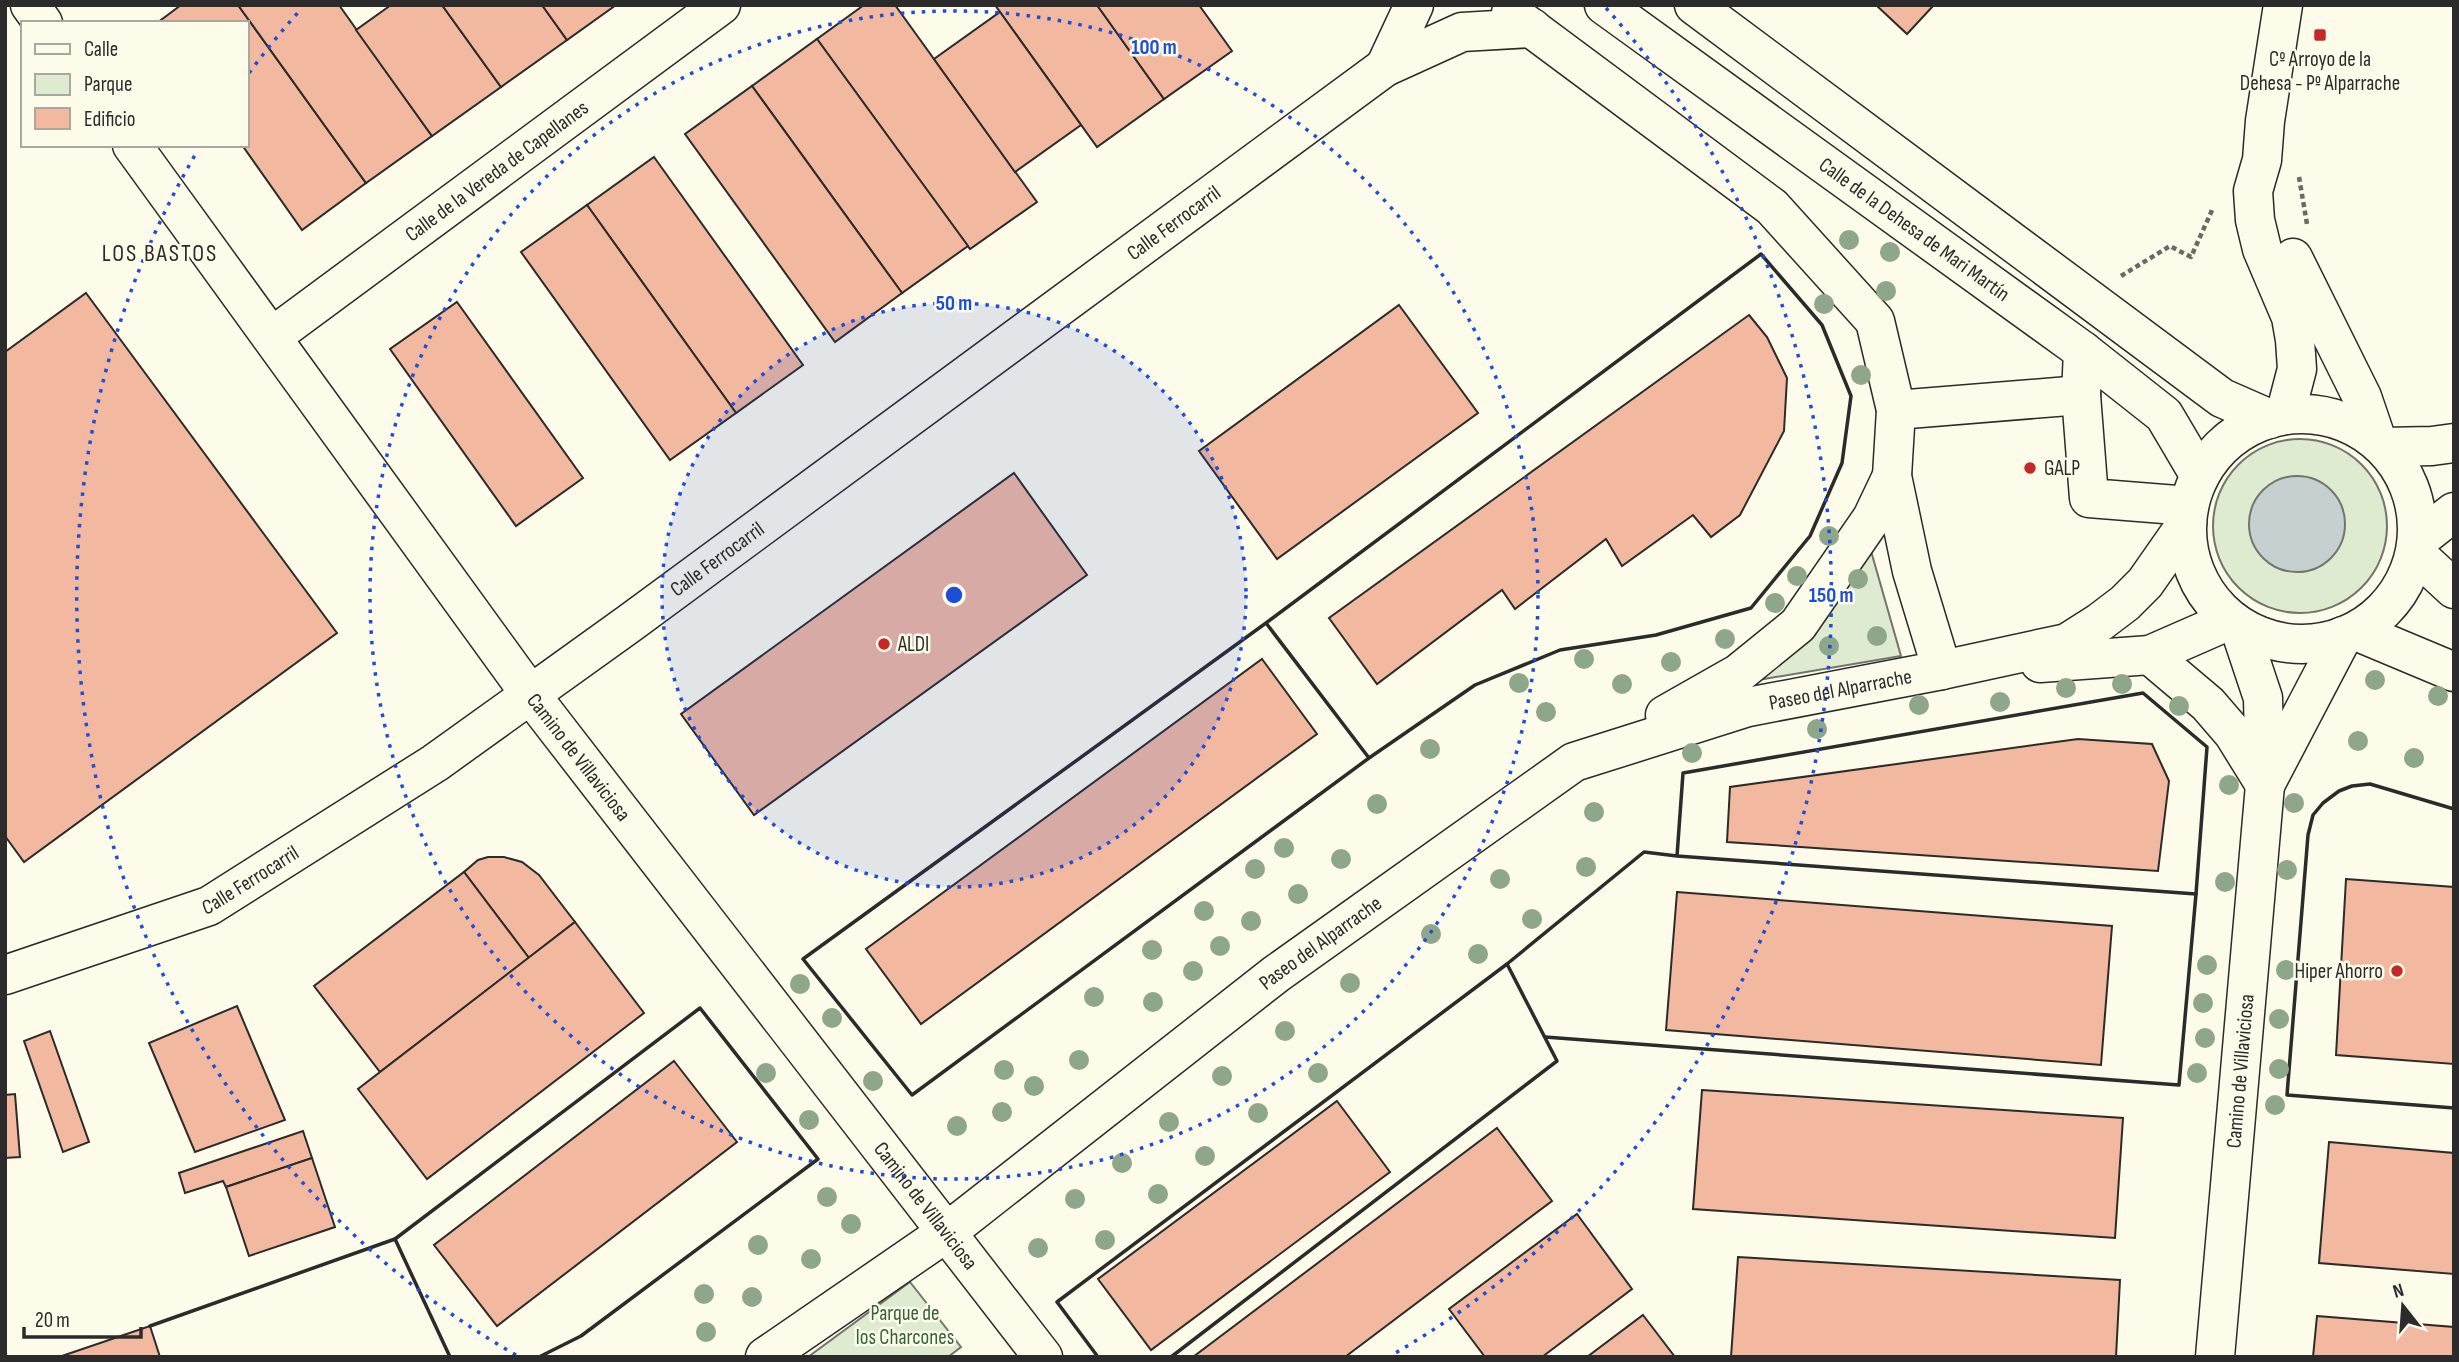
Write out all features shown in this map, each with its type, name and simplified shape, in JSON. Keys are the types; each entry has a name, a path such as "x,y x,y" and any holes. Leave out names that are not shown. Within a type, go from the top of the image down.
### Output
{"street":[{"path":"30,5 42,21"},
{"name":"Calle de la Vereda de Capellanes","path":"273,336 721,5"},
{"name":"Calle Ferrocarril","path":"1385,67 1414,5"},
{"path":"1501,5 1772,207 1875,321 1896,410 1892,477 1912,571 1942,670"},
{"name":"Calle de la Dehesa de Mari Martín","path":"1604,5 2083,351 2164,415 2192,501"},
{"path":"1694,5 2222,398 2277,417"},
{"path":"2277,417 2297,369 2295,340 2291,317 2262,248 2255,220 2253,191 2262,160 2265,121 2283,5"},
{"name":"Calle Ferrocarril","path":"5,975 209,906 435,763 630,623 1385,67 1462,32 1532,28"},
{"name":"Camino de Villaviciosa","path":"133,147 530,694 1043,1357"},
{"path":"2262,160 2286,242 2311,299 2362,397 2381,444 2404,475 2416,506 2416,547 2403,585 2383,611 2350,634 2308,644 2273,640 2234,623 2205,592 2190,559 2192,501 2218,451 2242,431 2277,417 2318,415 2349,424 2381,444 2432,446 2454,443"},
{"path":"2083,351 2081,395 2089,498 2192,501"},
{"path":"1896,410 2081,395"},
{"path":"1574,762 1696,699 1739,673 1798,625 1872,518 1892,477"},
{"name":"Paseo del Alparrache","path":"765,1357 947,1232 1276,974 1574,762 1748,706 1942,670 2067,643 2125,603 2145,583 2192,501"},
{"path":"2416,547 2454,512"},
{"path":"2416,547 2454,589"},
{"name":"Camino de Villaviciosa","path":"2216,1357 2265,785 2263,698 2234,623"},
{"name":"Paseo del Alparrache","path":"1942,670 2150,655 2234,623"},
{"path":"2350,634 2454,672"},
{"name":"Camino de Villaviciosa","path":"2265,785 2350,634"},
{"path":"2150,655 2208,704 2233,733 2265,785"}],"path":[{"path":"2298,173 2310,234"},
{"path":"2116,279 2170,246 2191,257 2214,206"}],"green space":[{"path":"2300,439 2333,446 2362,464 2380,493 2387,526 2380,559 2362,588 2333,606 2300,613 2267,606 2238,588 2220,559 2213,526 2220,493 2238,464 2267,446"},
{"path":"1869,544 1901,656 1758,680"},
{"name":"Parque de los Charcones","path":"910,1282 961,1347 948,1357 808,1357"}],"shaded area":[{"path":"2297,476 2315,480 2331,490 2341,506 2345,524 2341,542 2331,558 2315,568 2297,572 2279,568 2263,558 2253,542 2249,524 2253,506 2263,490 2279,480"}],"building":[{"path":"181,5 238,5 366,183 302,230 243,147 248,147 248,21 160,21"},
{"path":"238,5 339,5 432,136 366,183"},
{"path":"391,5 442,5 501,87 432,136 356,30"},
{"path":"442,5 542,5 567,40 501,87"},
{"path":"542,5 616,5 567,40"},
{"path":"864,5 895,5 1037,202 970,249 817,39"},
{"path":"995,5 1097,5 1164,99 1097,147"},
{"path":"1097,5 1199,5 1232,51 1164,99"},
{"path":"1876,5 1934,5 1907,34"},
{"path":"1000,12 1081,125 1015,172 934,59"},
{"path":"817,39 968,246 902,293 752,86"},
{"path":"752,86 902,293 835,342 685,134"},
{"path":"654,157 803,365 736,413 587,205"},
{"path":"587,205 736,413 670,460 521,252"},
{"path":"86,293 337,633 24,862 5,836 5,352"},
{"path":"457,302 583,478 516,526 390,349"},
{"path":"1399,305 1478,413 1277,559 1199,451"},
{"path":"1749,315 1767,337 1787,378 1784,431 1740,515 1711,537 1693,515 1622,566 1606,539 1515,609 1502,590 1377,684 1329,618"},
{"name":"ALDI","path":"1014,473 1087,575 754,815 681,714"},
{"path":"1262,659 1317,734 921,1024 866,949"},
{"path":"2078,739 2152,744 2169,781 2158,871 1727,842 1730,787"},
{"path":"504,857 522,862 539,875 575,922 529,958 464,872 478,860"},
{"path":"464,872 529,958 380,1072 314,986"},
{"name":"Hiper Ahorro","path":"2346,879 2454,887 2454,1064 2336,1055"},
{"path":"1677,892 2112,926 2101,1065 1666,1030"},
{"path":"575,922 644,1013 427,1179 358,1089"},
{"path":"237,1006 285,1120 195,1152 149,1043"},
{"path":"50,1031 89,1142 63,1152 24,1041"},
{"path":"674,1061 737,1142 497,1326 434,1245"},
{"path":"1702,1090 2123,1118 2115,1238 1693,1209"},
{"path":"15,1094 20,1157 5,1158 5,1095"},
{"path":"1337,1101 1390,1172 1151,1350 1098,1279"},
{"path":"1497,1128 1552,1201 1345,1357 1193,1357"},
{"path":"303,1131 312,1158 226,1187 223,1181 185,1193 179,1173"},
{"path":"2329,1142 2454,1153 2454,1274 2319,1263"},
{"path":"312,1158 335,1227 249,1256 226,1187"},
{"path":"1577,1214 1632,1289 1542,1357 1485,1357 1449,1309"},
{"path":"1738,1257 2120,1280 2116,1357 1731,1357"},
{"path":"1643,1315 1675,1357 1587,1357"},
{"path":"2317,1316 2454,1327 2454,1357 2313,1357"},
{"path":"150,1326 160,1357 59,1357"}],"wall":[{"path":"1266,623 1369,758 912,1095 803,959 1266,623 1761,254 1822,325 1851,396 1842,463 1810,536 1751,608 1656,635 1560,650 1475,685 1369,758"},
{"path":"1507,964 1644,852 1677,856 2196,894 2207,747 2143,693 1683,773 1677,856"},
{"path":"2454,809 2370,784 2339,791 2313,815 2308,835 2287,1095 2454,1108"},
{"path":"1545,1037 2179,1085 2196,894"},
{"path":"1098,1357 1057,1302 1507,964 1557,1061 1171,1357"},
{"path":"395,1239 700,1008 818,1159 581,1336 539,1357"},
{"path":"150,1326 395,1239 450,1357"}],"place":[{"name":"Cº Arroyo de la Dehesa - Pº Alparrache","path":"2320,35"},
{"name":"GALP","path":"2030,468"},
{"name":"ALDI","path":"884,644"},
{"name":"Hiper Ahorro","path":"2397,971"}],"district":[{"name":"LOS BASTOS","path":"160,253"}]}
